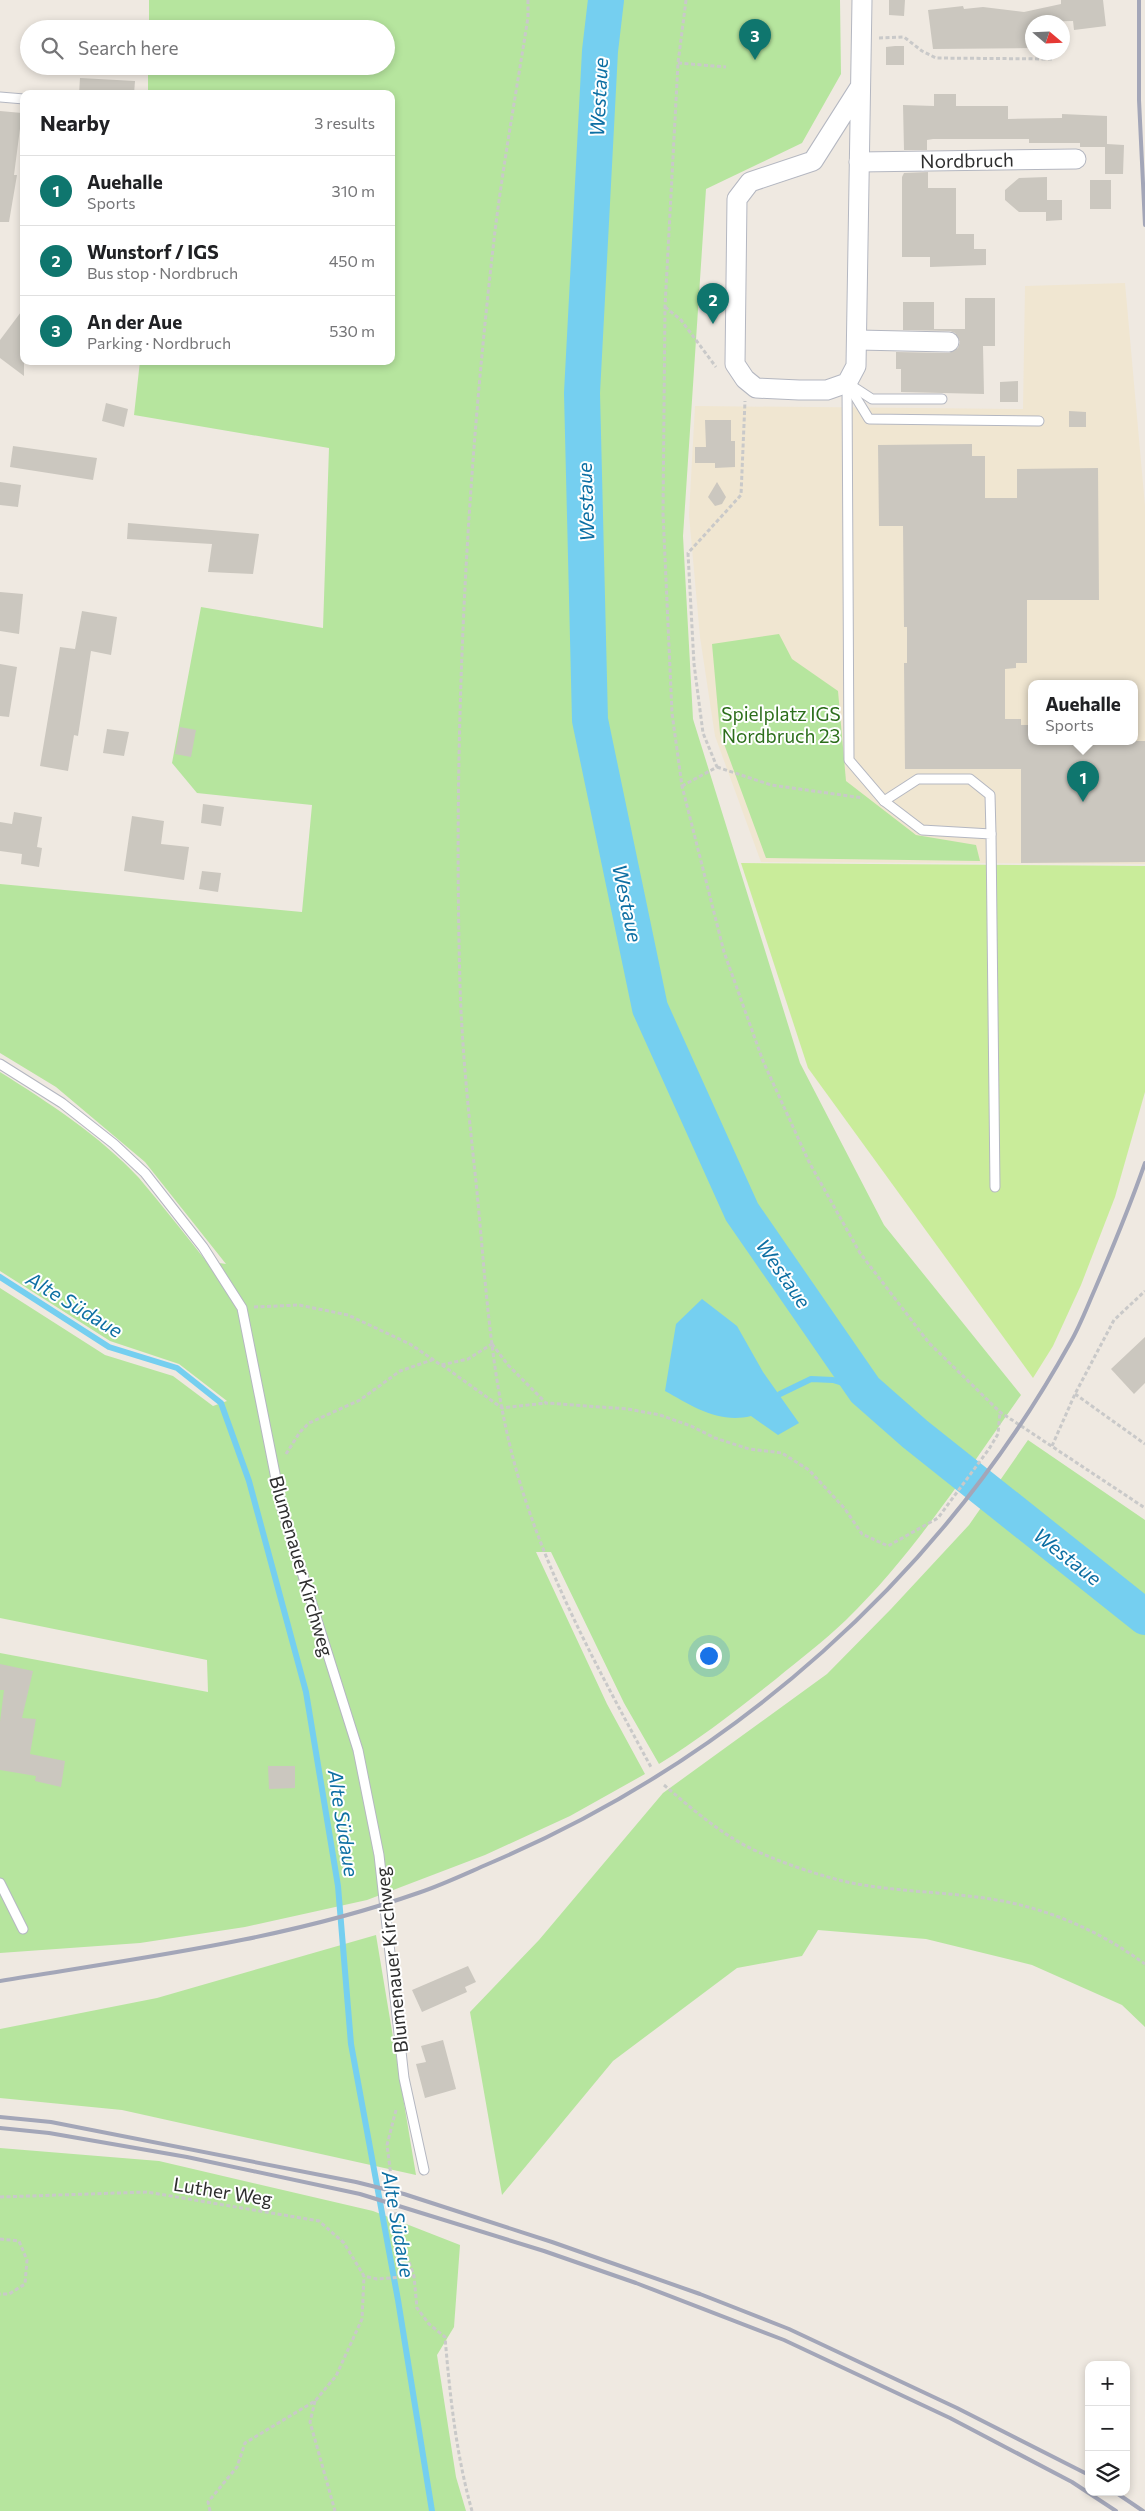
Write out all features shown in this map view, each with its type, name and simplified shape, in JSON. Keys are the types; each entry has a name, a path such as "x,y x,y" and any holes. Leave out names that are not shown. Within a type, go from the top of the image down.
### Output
{"street":[{"path":"860,87 813,161 750,182 737,199 735,364 745,379 756,388 827,390 847,382 856,366 858,340 860,87 860,38 862,0"},
{"name":"Nordbruch","path":"859,162 1076,159"},
{"path":"858,340 949,342"}],"lane":[{"path":"0,97 20,99"},
{"path":"847,382 872,399 942,399"},
{"path":"847,382 869,419 1039,420"},
{"path":"847,382 849,760 884,801 922,830 991,834"},
{"path":"884,801 918,779 970,779 990,795 996,1187"},
{"name":"Blumenauer Kirchweg","path":"0,1064 62,1103 114,1144 145,1173 203,1247 242,1308 282,1509 358,1750 379,1855 404,2078 424,2170"},
{"path":"0,1883 23,1929"}],"path":[{"path":"528,0 528,17 496,228 466,546 460,702 460,988 468,1101 492,1344 510,1449 526,1502 549,1563 582,1634 652,1769"},
{"path":"686,0 678,63 665,307 663,513 672,713 682,786 724,952 763,1061 809,1162 860,1253 928,1343 1000,1412 1145,1508"},
{"path":"860,38 904,37 922,51 936,58 1025,59"},
{"path":"678,63 726,67"},
{"path":"665,307 681,320 714,366 745,379 741,495 688,553 694,664 703,733 717,766 770,785 884,801"},
{"path":"682,786 717,766"},
{"path":"1052,1446 1075,1394 1114,1320 1145,1291"},
{"path":"242,1308 299,1305 348,1315 410,1344 502,1408 546,1403 628,1409 660,1415 691,1426 715,1438 749,1449 782,1453 809,1470 845,1509 862,1534 888,1546 938,1518 990,1449 998,1434 1000,1412"},
{"path":"441,1365 468,1359 492,1344"},
{"path":"492,1344 508,1365 546,1403"},
{"path":"275,1475 300,1432 310,1423 360,1400 400,1371 432,1360"},
{"path":"1075,1394 1145,1444"},
{"path":"664,1785 704,1819 747,1846 801,1868 856,1884 1011,1903 1075,1922 1122,1948 1145,1964"},
{"path":"396,2106 387,2145 398,2231 414,2276 417,2308 429,2324 445,2337 450,2401 460,2465 472,2511"},
{"name":"Luther Weg","path":"0,2197 147,2192 319,2221 344,2243 364,2276"},
{"path":"0,2239 19,2241 27,2260 25,2284 9,2294 0,2294"},
{"path":"210,2511 208,2502 236,2467 245,2443 315,2401 336,2376 362,2319 364,2276 377,2280 414,2276"},
{"path":"315,2401 310,2422 335,2511"}],"shaded area":[{"path":"1125,283 1145,506 1145,864 761,862 715,736 700,637 689,515 695,406 1023,409 1025,286"}],"green space":[{"path":"149,0 840,0 841,74 802,143 706,189 683,536 693,719 800,1063 884,1225 1021,1395 917,1540 871,1595 846,1620 776,1679 659,1764 624,1703 551,1552 536,1552 607,1704 645,1774 570,1816 485,1855 367,1900 245,1927 140,1943 0,1953 0,1653 208,1692 207,1660 0,1618 0,1288 105,1355 173,1376 213,1406 227,1401 179,1364 110,1341 0,1271 0,1072 55,1108 124,1162 165,1209 206,1261 226,1264 145,1162 56,1087 0,1053 0,884 302,912 312,805 197,793 172,763 201,607 323,628 329,448 134,415 140,365 395,365 395,90 148,90 148,75 395,75 395,20 149,20"},
{"name":"Spielplatz IGS Nordbruch 23","path":"779,634 792,659 838,691 846,781 916,835 976,845 980,861 766,858 720,733 712,644"},
{"path":"741,863 1145,866 1145,1092 1115,1197 1081,1285 1053,1346 1033,1378 808,1068"},
{"path":"1028,1440 1145,1520 1145,2027 1122,2005 1032,1965 926,1939 818,1930 802,1956 737,1968 613,2061 502,2195 470,2012 539,1940 663,1793 827,1674 891,1609 969,1525"},
{"path":"376,1935 416,2175 122,2110 0,2098 0,2029 157,1998"},
{"path":"0,2148 159,2161 373,2211 460,2245 454,2327 437,2355 456,2477 466,2511 0,2511"}],"water":[{"path":"702,1299 737,1326 763,1372 799,1423 778,1435 751,1416 728,1418 717,1416 696,1408 665,1391 676,1324"}],"building":[{"path":"889,0 905,0 904,16 889,15"},
{"path":"1061,0 1103,0 1106,26 1074,30 1073,21 1070,21 1070,15 1025,15 1025,48 933,49 928,10 963,6 964,9 983,7 1024,12 1061,4"},
{"path":"904,46 904,65 886,65 886,47"},
{"path":"80,78 135,81 134,90 79,90"},
{"path":"934,94 956,94 956,106 1008,106 1008,119 1062,118 1062,114 1107,116 1107,144 1124,145 1123,174 1105,174 1105,147 1080,147 1080,143 1029,143 1029,139 933,139 927,140 927,150 904,150 903,105 934,106"},
{"path":"0,111 20,113 20,128 14,175 17,175 9,222 0,222"},
{"path":"928,172 928,188 956,188 956,234 974,234 974,249 986,249 986,265 930,267 930,257 902,257 902,177 904,173"},
{"path":"1047,177 1047,200 1062,200 1062,220 1046,221 1046,212 1019,212 1005,200 1005,190 1019,178"},
{"path":"1090,180 1111,180 1111,209 1090,209"},
{"path":"965,298 995,298 995,346 983,346 984,394 901,392 901,369 896,369 896,352 949,353 958,348 960,342 955,333 950,331 903,330 903,302 934,302 934,329 965,329"},
{"path":"20,313 20,365 24,365 24,376 0,358 0,340"},
{"path":"1018,381 1018,402 1000,402 1000,382"},
{"path":"106,403 128,409 124,427 102,421"},
{"path":"1069,411 1086,412 1086,427 1069,427"},
{"path":"705,420 731,420 731,441 735,441 735,467 715,468 715,463 695,463 695,447 706,447"},
{"path":"972,444 972,456 985,456 985,498 1017,498 1017,469 1098,468 1099,600 1027,600 1027,663 1016,663 1016,668 1005,669 1005,719 1021,719 1021,725 1028,725 1028,745 1138,745 1138,741 1145,741 1145,862 1021,863 1021,769 905,769 904,663 907,663 907,627 904,627 903,526 879,526 878,445"},
{"path":"13,446 97,458 93,480 10,467"},
{"path":"0,482 21,485 18,507 0,505"},
{"path":"717,482 726,497 722,504 715,506 708,497"},
{"path":"128,523 259,534 253,574 208,572 212,544 127,539"},
{"path":"0,592 23,594 19,634 0,631"},
{"path":"82,611 117,617 111,655 91,651 78,736 74,735 68,771 40,766 60,647 75,649"},
{"path":"0,664 17,667 9,717 0,716"},
{"path":"180,727 196,730 191,757 175,754"},
{"path":"107,729 129,732 124,756 103,753"},
{"path":"203,804 224,807 221,826 201,823"},
{"path":"14,812 42,817 37,847 42,848 39,867 21,864 22,854 0,851 0,822 12,824"},
{"path":"132,816 164,821 161,844 189,847 184,880 124,871"},
{"path":"202,871 221,873 218,892 199,889"},
{"path":"1145,1337 1145,1383 1134,1394 1111,1369"},
{"path":"0,1664 33,1671 22,1718 36,1719 30,1754 65,1761 61,1787 35,1781 36,1776 0,1770 0,1722 4,1690 0,1690"},
{"path":"268,1766 295,1766 295,1788 269,1789"},
{"path":"468,1966 476,1982 465,1987 467,1992 422,2012 412,1990"},
{"path":"443,2040 456,2089 425,2098 416,2064 426,2062 421,2046"}],"waterway":[{"name":"Westaue","path":"606,0 600,51 582,393 590,720 650,1008 742,1212 865,1390 915,1434 1145,1617"},
{"name":"Alte Südaue","path":"0,1277 109,1347 177,1368 221,1403 249,1481 306,1692 338,1886 351,2044 398,2300 432,2511"},
{"path":"780,1394 811,1379 833,1380 865,1390"}],"railway":[{"path":"1139,0 1139,100 1145,225"},
{"path":"0,1981 211,1946 264,1935 367,1909 427,1890 488,1864 578,1821 664,1771 746,1715 822,1652 894,1583 959,1508 1018,1428 1077,1330 1115,1242 1145,1163"},
{"path":"0,2117 51,2122 356,2182 404,2194 552,2242 700,2294 789,2329 957,2408 1085,2473"},
{"path":"0,2128 49,2133 187,2157 360,2194 544,2251 636,2283 784,2340 950,2418 1072,2482 1116,2511"},
{"path":"1121,2496 1143,2511"}],"place":[{"name":"An der Aue","path":"755,60"},
{"name":"Wunstorf / IGS","path":"713,324"},
{"name":"Auehalle","path":"1083,802"}]}
